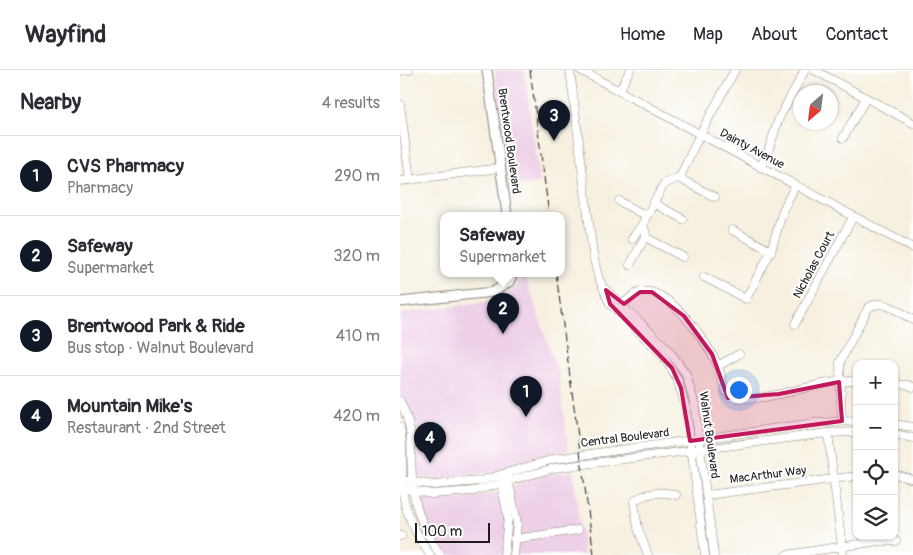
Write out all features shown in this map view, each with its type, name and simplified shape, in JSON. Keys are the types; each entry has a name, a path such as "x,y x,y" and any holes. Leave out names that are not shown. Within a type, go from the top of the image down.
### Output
{"main road":[{"name":"Brentwood Boulevard","path":"487,70 507,212"},
{"path":"400,302 493,292 509,282 511,277"}],"street":[{"path":"400,71 409,70"},
{"name":"Walnut Boulevard","path":"570,70 593,255 598,276 606,290 610,304 655,347 672,368 681,388 705,555"},
{"name":"Dainty Avenue","path":"580,70 913,248"},
{"path":"619,91 630,70"},
{"path":"632,239 664,184 680,178 700,134 735,70"},
{"path":"760,167 767,155 779,118 804,70"},
{"path":"814,70 913,123"},
{"path":"843,138 866,98"},
{"path":"400,104 410,180"},
{"path":"400,181 500,168"},
{"path":"680,178 715,197"},
{"path":"704,277 746,299 771,250 783,210 795,186"},
{"path":"619,201 644,220 645,237 630,265"},
{"path":"653,203 683,219"},
{"name":"Nicholas Court","path":"795,324 853,216"},
{"path":"732,230 771,250"},
{"path":"645,237 683,257"},
{"name":"Walnut Boulevard","path":"606,290 667,348 686,374 694,402 714,555"},
{"path":"622,305 640,292 652,292 660,296 691,323 707,344 718,366 726,394 735,399 779,394 839,382 853,381"},
{"path":"842,421 839,382 840,362 868,308 874,303 881,303 913,320"},
{"path":"718,366 739,354"},
{"path":"898,384 909,385 913,388"},
{"path":"400,401 411,436 412,482 417,512 424,530 440,555"},
{"name":"Central Boulevard","path":"401,480 434,485 504,479 554,459 699,439 853,421"},
{"path":"898,425 913,427"},
{"path":"400,427 404,451 402,489 417,534 430,555"},
{"name":"Central Boulevard","path":"402,489 432,494 454,493 554,468 828,433 853,432"},
{"path":"828,433 843,551"},
{"path":"898,435 913,438"},
{"path":"898,475 913,479"},
{"name":"MacArthur Way","path":"706,495 853,476"},
{"path":"504,479 517,523 514,555"},
{"path":"504,479 508,518 504,555"},
{"path":"648,555 638,528 634,502 642,497 667,492 676,495"},
{"path":"400,503 409,514"},
{"path":"507,540 578,530"},
{"path":"786,555 843,551 896,541"}],"highlighted area":[{"path":"606,290 624,304 640,292 652,292 684,316 712,354 728,398 779,394 839,382 842,421 690,441 681,388 672,368 610,304"}],"shaded area":[{"path":"495,70 524,70 540,183 509,186"},
{"path":"520,277 525,277 558,373 569,450 538,456 497,471 440,480 421,478 417,473 418,442 414,425 408,405 400,395 400,314 498,300 516,288"},
{"path":"573,471 584,555 447,555 423,516 420,504 424,499 461,499 493,494 545,475"}],"railway":[{"path":"530,70 549,212"},
{"path":"557,277 594,555"}],"place":[{"name":"Brentwood Park & Ride","path":"554,141"},
{"name":"Safeway","path":"503,334"},
{"name":"CVS Pharmacy","path":"526,417"},
{"name":"Mountain Mike's","path":"430,463"}]}
